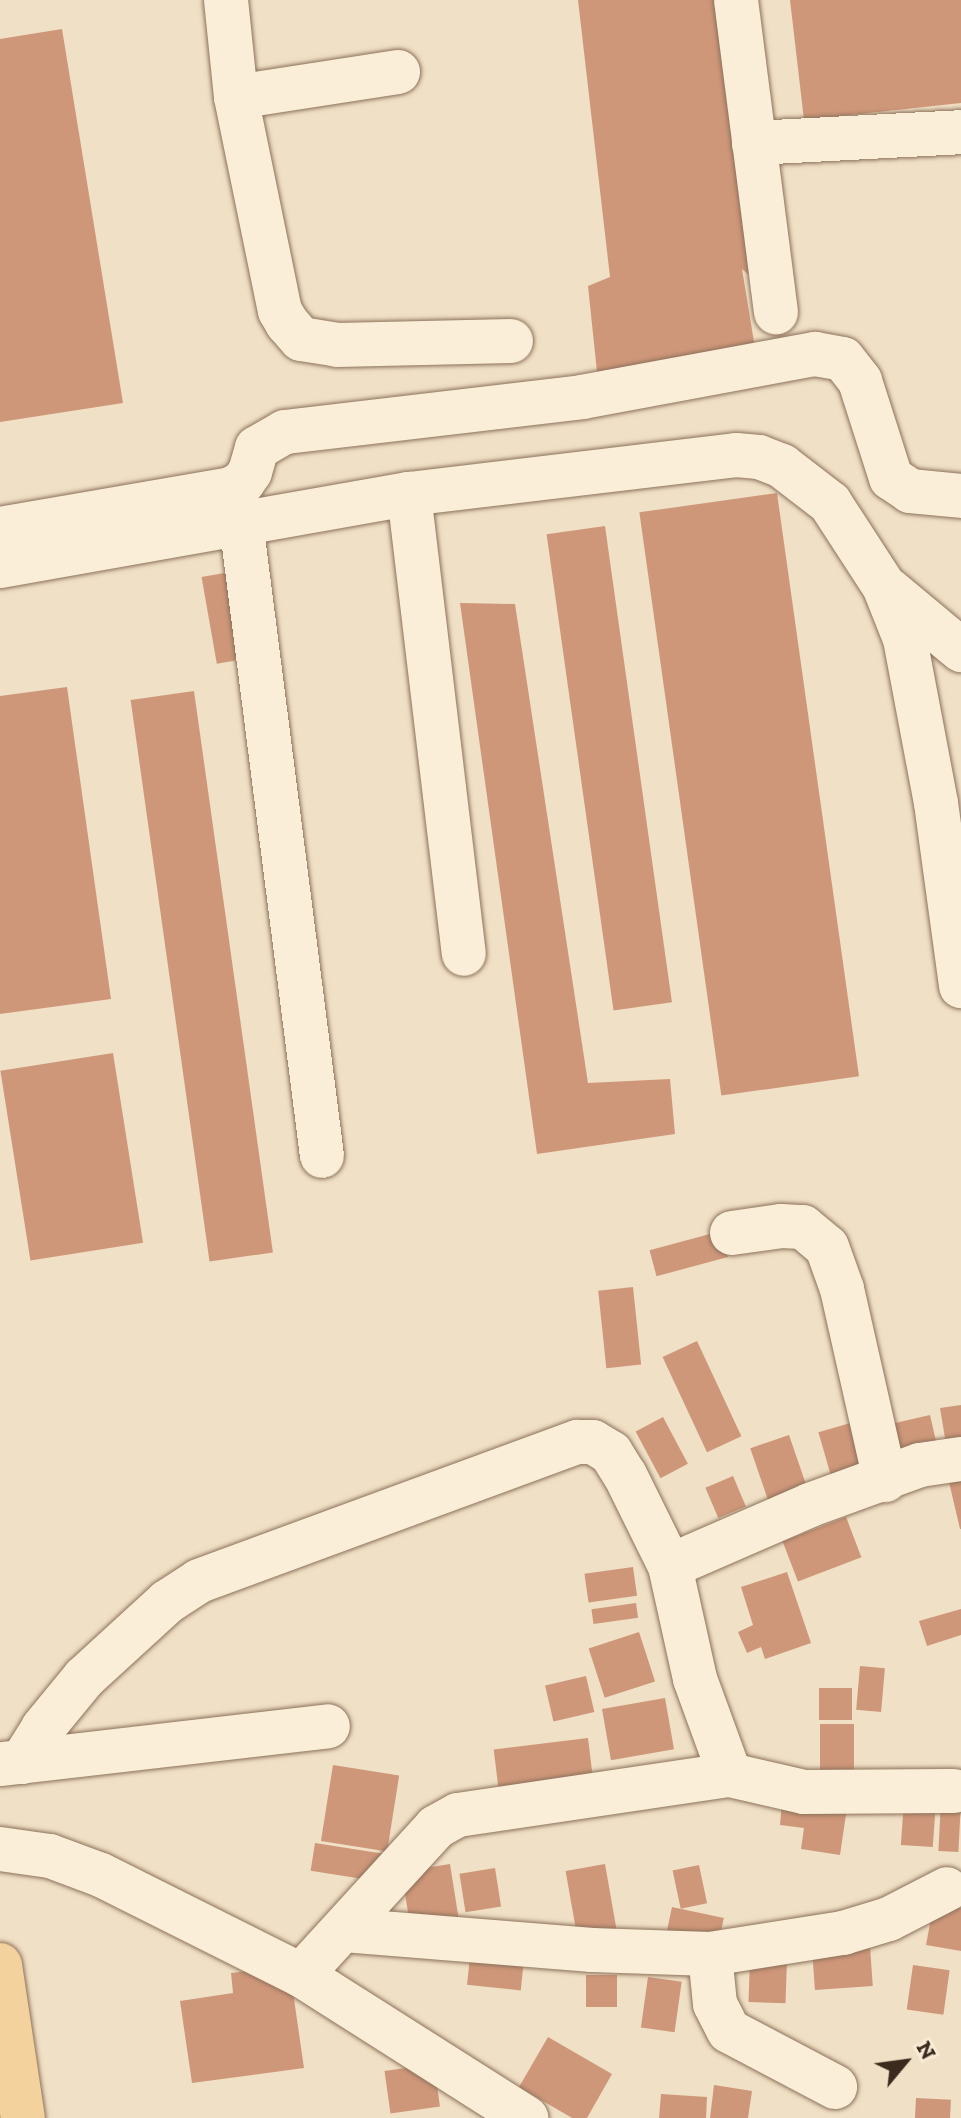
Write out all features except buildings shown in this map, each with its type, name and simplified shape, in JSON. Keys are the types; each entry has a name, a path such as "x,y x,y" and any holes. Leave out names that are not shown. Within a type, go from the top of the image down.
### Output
{"main road":[{"path":"0,1965 23,2118"}],"street":[{"path":"226,0 236,97 280,311 301,339 337,345 511,341"},
{"path":"736,0 776,312"},
{"path":"236,97 398,72"},
{"path":"754,143 961,132"},
{"path":"0,529 231,489 243,482 250,472 257,448 285,432 582,397 815,354 843,359 860,381 891,478 910,491 961,496"},
{"path":"0,566 409,494 736,455 759,457 804,481 830,503 884,586 905,639 936,803 961,986"},
{"path":"409,494 464,954"},
{"path":"241,522 322,1156"},
{"path":"884,586 961,650"},
{"path":"732,1233 781,1226 803,1227 827,1247 842,1289 885,1480"},
{"path":"11,1763 84,1678 167,1602 199,1581 577,1442 593,1442 611,1453 670,1566 695,1679 730,1775"},
{"path":"670,1566 810,1505 920,1465 961,1459"},
{"path":"11,1763 328,1726"},
{"path":"301,1975 436,1827 458,1815 730,1775 804,1792 954,1791"},
{"path":"0,1849 50,1856 101,1875 301,1975 526,2118"},
{"path":"344,1930 592,1950 710,1954 843,1933 889,1919 947,1889"},
{"path":"710,1954 715,2004 729,2031 835,2087"}]}
